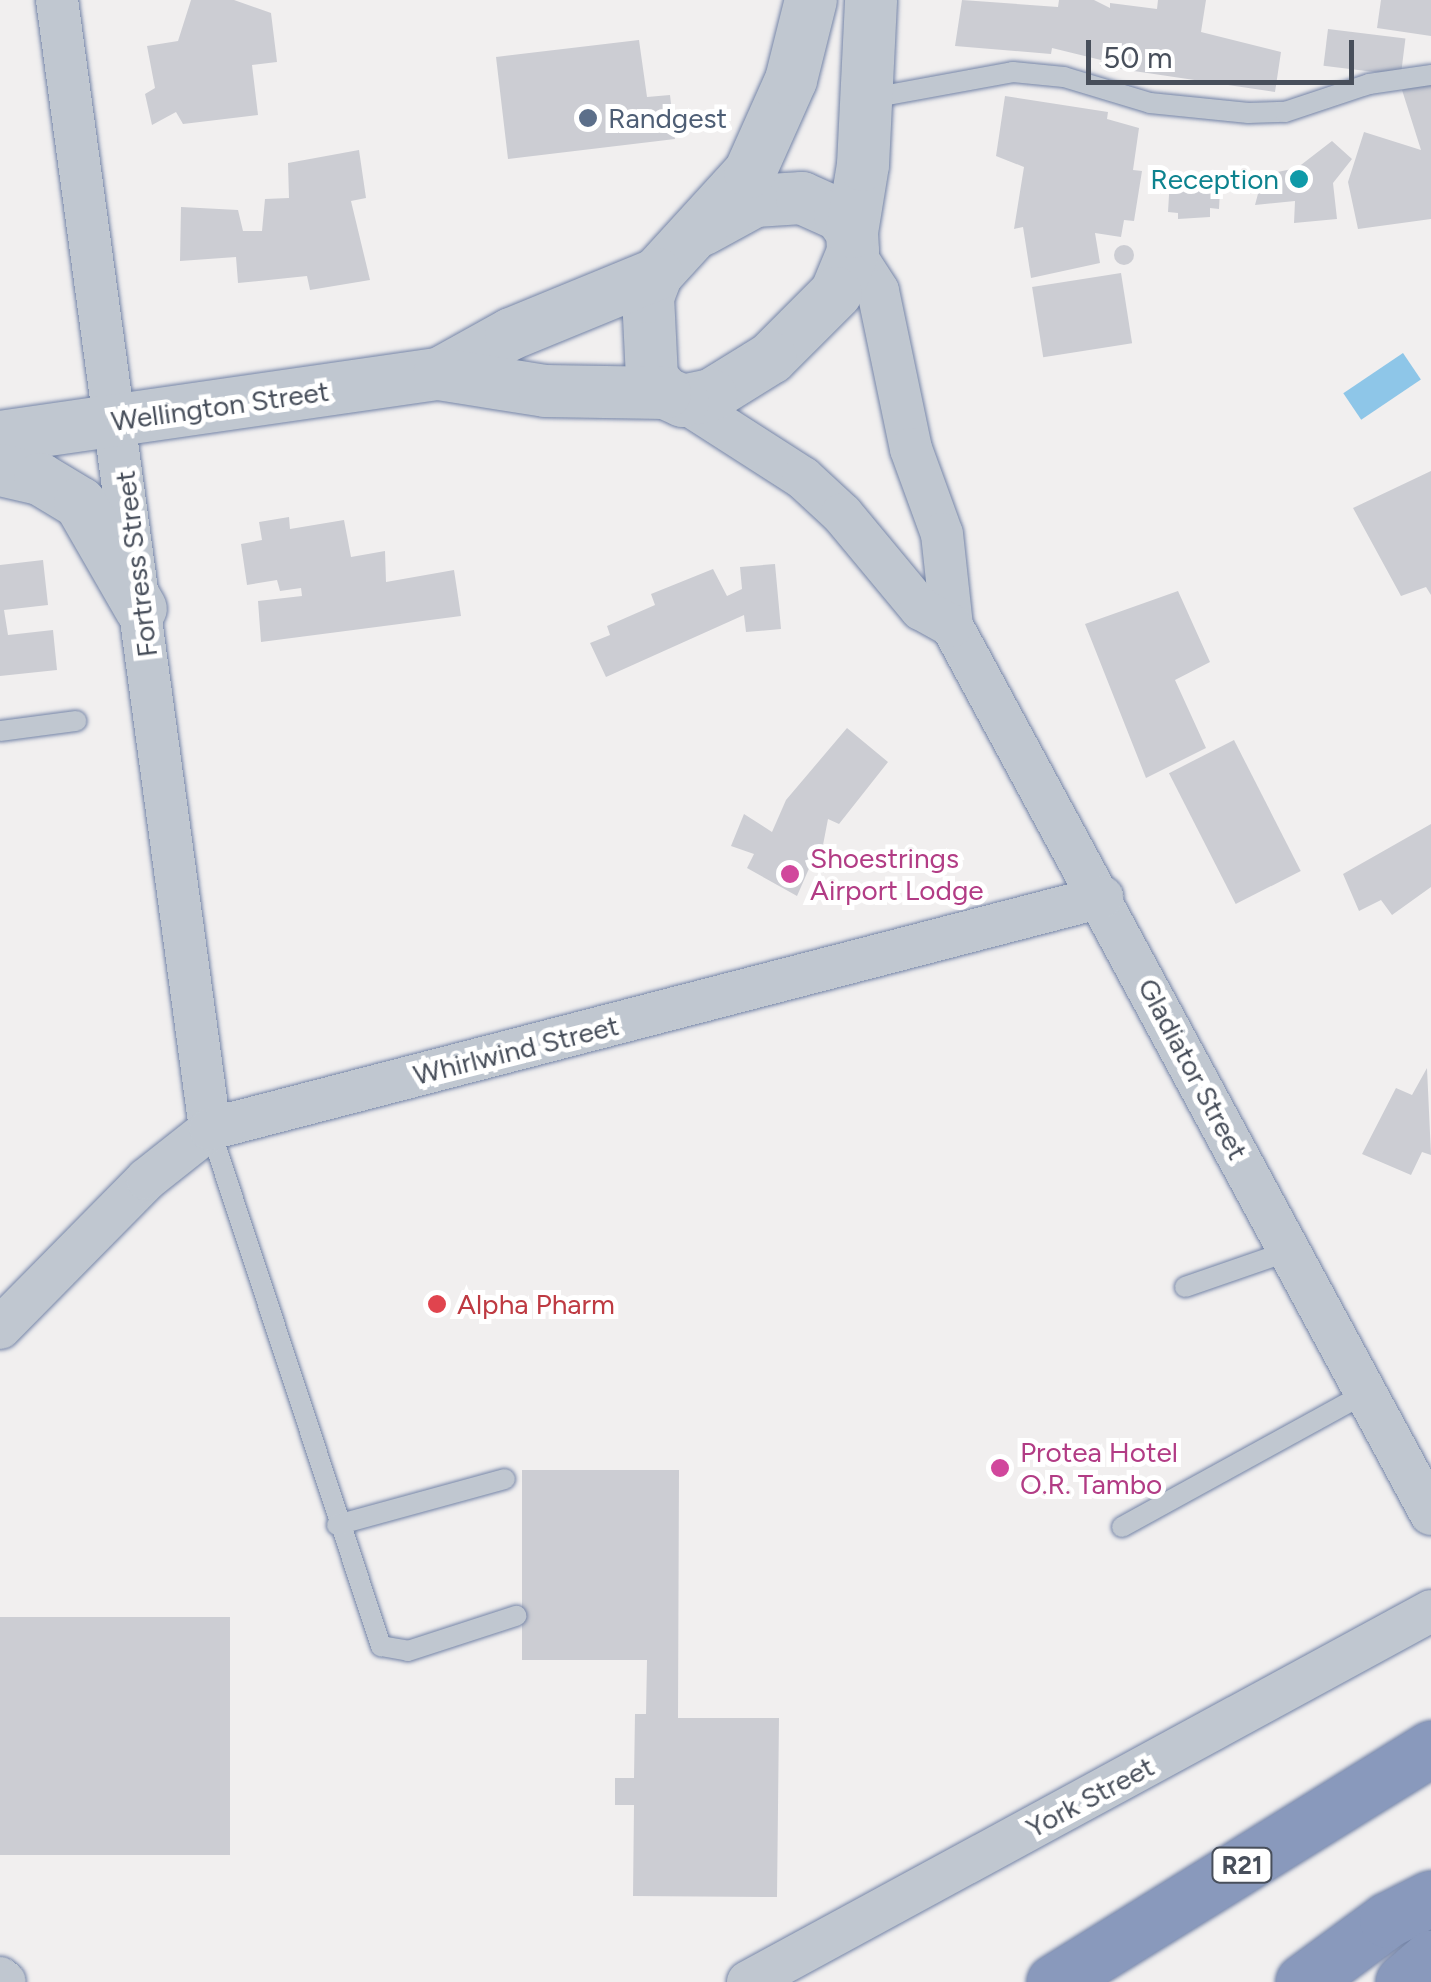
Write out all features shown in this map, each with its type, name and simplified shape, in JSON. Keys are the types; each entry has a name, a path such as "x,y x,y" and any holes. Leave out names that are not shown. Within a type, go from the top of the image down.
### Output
{"highway":[{"name":"R21","path":"1054,1982 1431,1748"},
{"path":"1303,1982 1387,1920 1431,1898"},
{"path":"1402,1982 1431,1958"}],"street":[{"name":"Fortress Street","path":"57,0 119,421 210,1129"},
{"path":"702,230 750,172 778,113 811,0"},
{"path":"853,242 863,165 862,100 871,0"},
{"name":"Wellington Street","path":"0,437 439,374 545,391 674,397 724,388 771,358 836,292 853,242 824,204 782,197 755,201 702,230 657,274 512,334 439,374"},
{"name":"Gladiator Street","path":"853,242 878,292 911,448 942,534 952,626 1102,897 1431,1514"},
{"path":"657,274 645,330 652,378 674,397"},
{"name":"Gladiator Street","path":"674,397 803,478 842,514 921,609 952,626"},
{"path":"0,470 40,480 80,503 141,609"},
{"name":"Whirlwind Street","path":"0,1328 162,1166 210,1129 1102,897"},
{"name":"York Street","path":"748,1982 1431,1611"}],"lane":[{"path":"862,100 978,75 1028,72 1150,104 1248,114 1285,112 1369,84 1431,75"},
{"path":"0,731 76,721"},
{"path":"210,1129 337,1525 381,1646 408,1651 516,1616"},
{"path":"1185,1286 1289,1251"},
{"path":"1122,1527 1364,1394"},
{"path":"337,1525 505,1479"}],"water":[{"path":"1403,353 1421,380 1361,420 1343,393"}],"building":[{"path":"191,0 234,0 271,13 277,62 252,65 258,115 183,124 176,112 152,125 145,94 155,88 147,46 178,41"},
{"path":"962,0 1058,7 1059,0 1094,0 1110,8 1110,3 1157,9 1158,0 1206,0 1201,32 1281,52 1275,92 1100,66 1101,60 1052,48 1051,54 955,46"},
{"path":"1381,0 1431,0 1431,36 1377,28"},
{"path":"1328,29 1405,39 1401,75 1323,66"},
{"name":"Randgest","path":"639,40 647,97 670,95 675,139 508,159 496,57"},
{"path":"1431,81 1431,219 1358,229 1348,182 1364,132 1421,150 1402,90"},
{"path":"1005,96 1108,112 1107,119 1139,128 1133,170 1142,171 1134,221 1124,220 1121,237 1095,233 1100,263 1031,278 1023,227 1014,229 1024,167 996,156"},
{"name":"Reception","path":"1332,141 1352,159 1333,183 1337,219 1294,223 1295,201 1255,205 1263,175 1297,168"},
{"path":"359,150 366,198 351,201 370,280 310,290 307,276 238,283 236,257 180,261 181,207 238,210 243,231 262,231 265,199 289,198 288,163"},
{"path":"1207,176 1206,183 1220,189 1219,209 1210,208 1210,217 1178,219 1178,213 1168,212 1170,178"},
{"path":"1124,245 1134,255 1124,265 1114,255"},
{"path":"1121,273 1132,343 1043,357 1032,287"},
{"path":"1431,471 1431,595 1426,587 1401,596 1353,508"},
{"path":"289,517 290,529 344,520 351,557 385,551 386,582 454,570 461,616 261,642 258,601 302,596 301,588 280,591 277,580 247,585 241,544 262,540 259,522"},
{"path":"43,560 48,605 4,610 8,635 53,630 57,670 0,676 0,565"},
{"path":"775,564 781,629 746,632 744,615 606,677 590,643 610,635 607,626 655,605 651,594 713,569 727,596 742,589 740,567"},
{"path":"1178,591 1210,662 1175,680 1206,748 1146,778 1085,624"},
{"path":"847,728 888,762 839,824 828,819 823,845 834,852 825,870 811,864 797,896 747,868 754,854 731,846 744,814 772,832 786,800"},
{"path":"1234,740 1301,871 1236,904 1169,773"},
{"path":"1431,824 1431,887 1392,915 1381,900 1359,911 1343,874"},
{"path":"1427,1068 1431,1155 1422,1152 1411,1175 1362,1154 1396,1088 1412,1095"},
{"path":"522,1470 679,1470 678,1718 779,1718 777,1897 633,1896 634,1805 615,1805 615,1778 634,1778 635,1714 646,1714 647,1660 522,1660"},
{"path":"0,1617 230,1617 230,1855 0,1855"}],"place":[{"name":"Randgest","path":"588,118"},
{"name":"Reception","path":"1299,179"},
{"name":"Shoestrings Airport Lodge","path":"790,874"},
{"name":"Alpha Pharm","path":"437,1304"},
{"name":"Protea Hotel O.R. Tambo","path":"1000,1468"}]}
